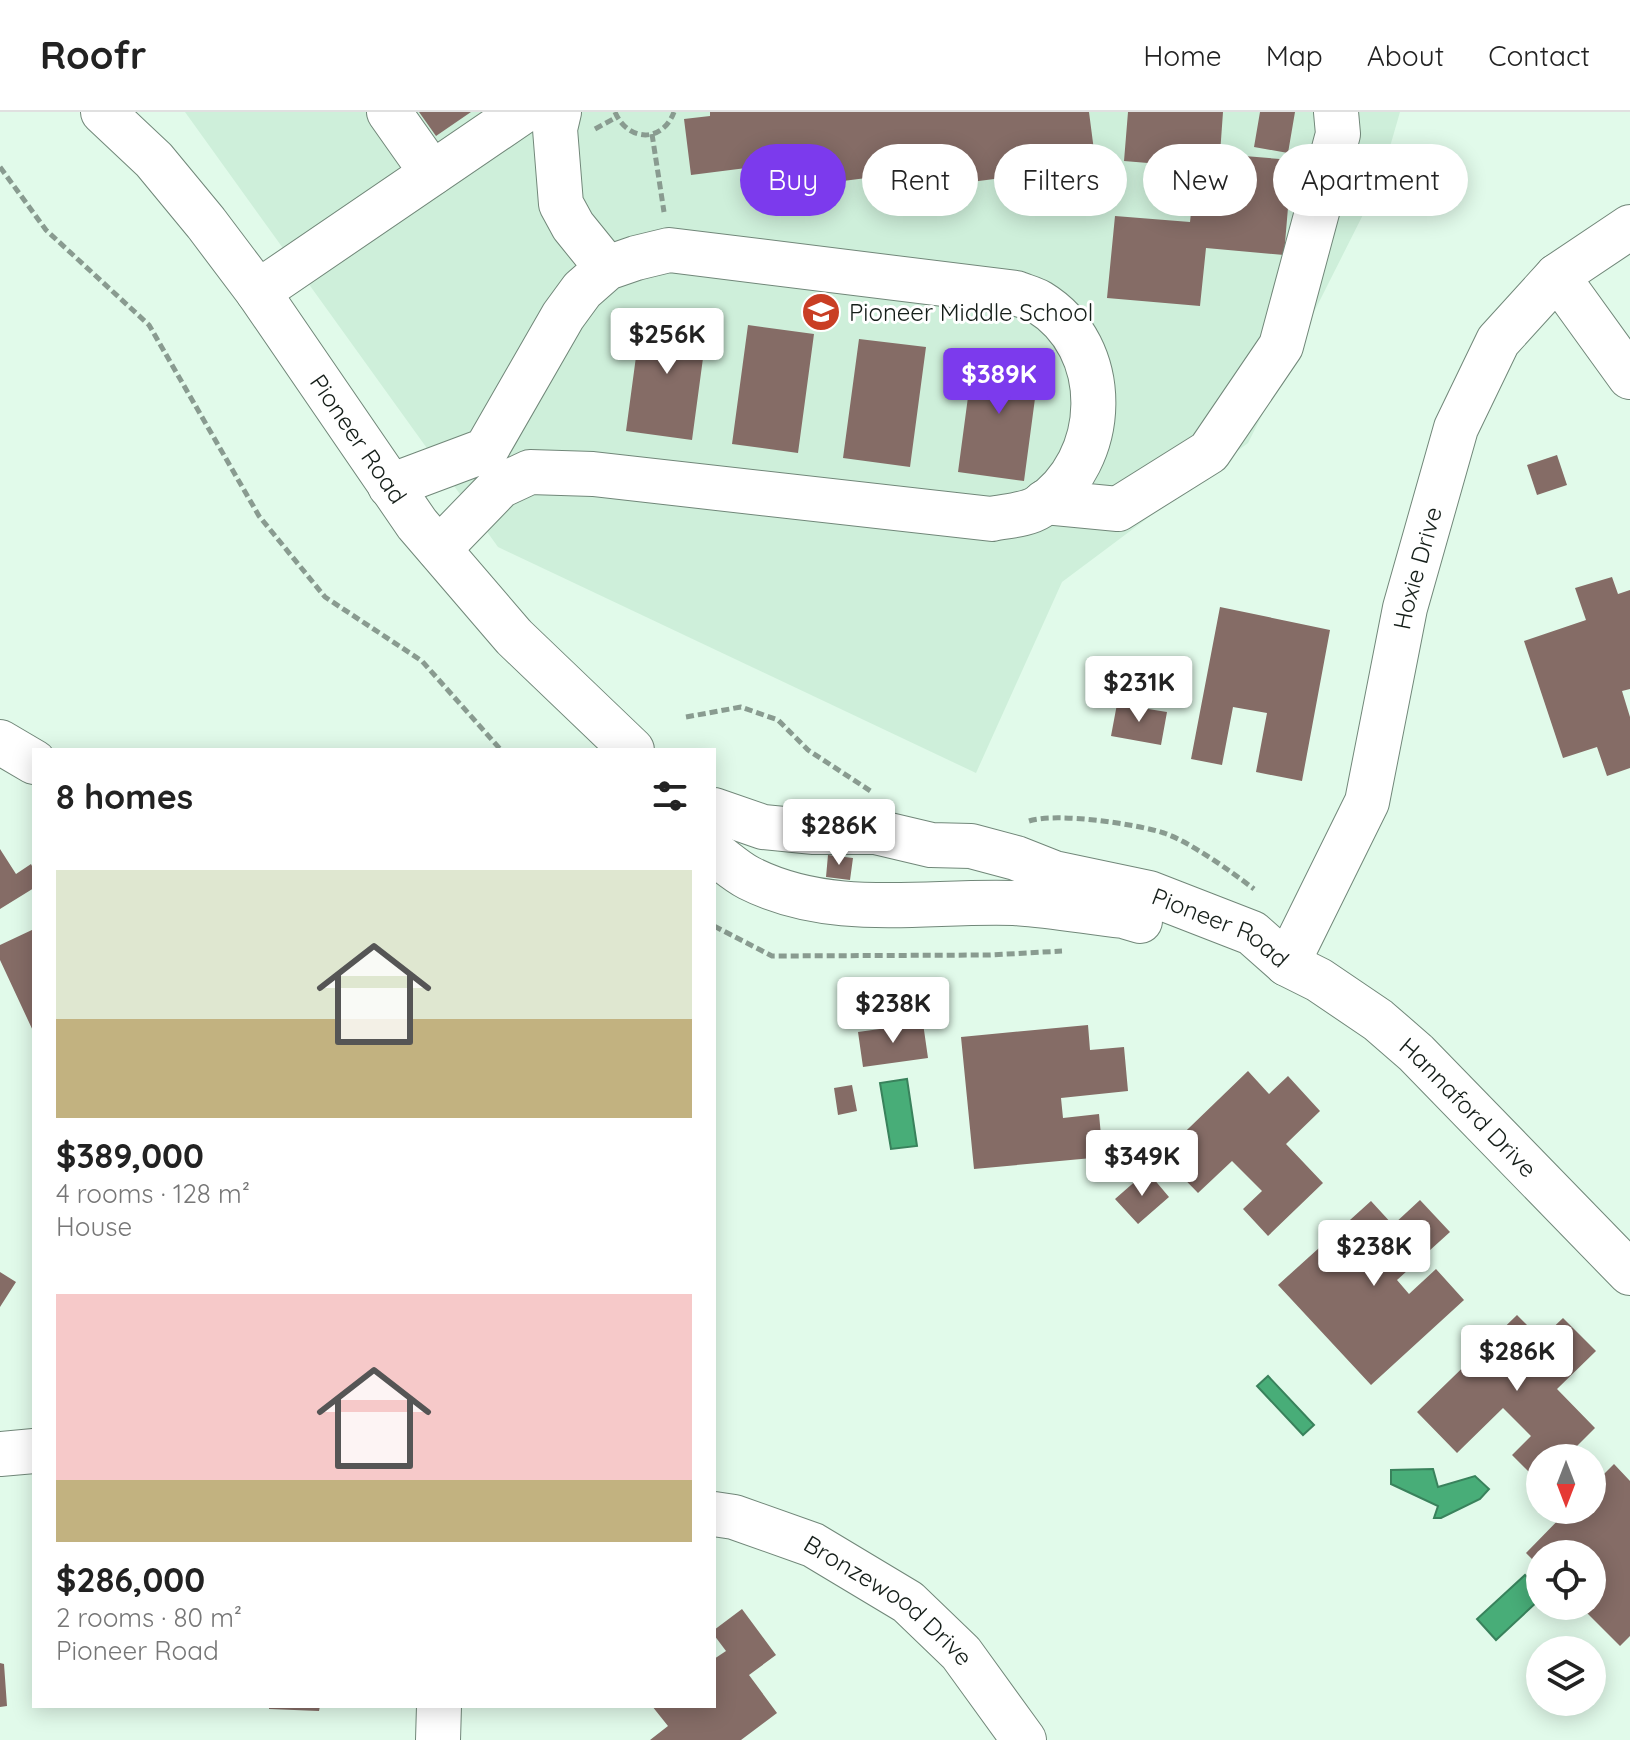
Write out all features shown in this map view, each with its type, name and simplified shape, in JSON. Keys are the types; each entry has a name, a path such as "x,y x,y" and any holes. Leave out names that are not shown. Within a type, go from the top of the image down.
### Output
{"street":[{"name":"Pioneer Road","path":"103,112 154,160 258,292 417,524 514,637 623,741"},
{"path":"389,112 432,173"},
{"path":"258,292 522,112"},
{"path":"559,112 555,129 561,204 573,226 607,268"},
{"path":"1045,502 1118,509 1209,452 1281,346 1338,134 1336,112"},
{"name":"Hoxie Drive","path":"1287,964 1367,802 1405,608 1456,428 1498,341 1557,276 1630,227"},
{"path":"390,486 486,450 563,316 582,290 607,268 669,250 1016,293 1039,302 1074,335 1088,364 1095,397 1093,428 1079,464 1061,491 1036,509 992,519 593,474 530,472 500,486 439,549"},
{"path":"1557,276 1630,377"},
{"path":"0,742 32,761"},
{"name":"Pioneer Road","path":"716,811 763,827 814,832 876,832 931,845 971,846 1016,858 1054,873 1149,893 1252,933 1287,964"},
{"path":"922,903 931,845"},
{"name":"Pioneer Road","path":"716,854 748,878 802,898 841,905 879,906 1015,903 1123,916 1172,929 1249,959 1287,964"},
{"name":"Hannaford Drive","path":"1287,964 1319,980 1378,1020 1416,1053 1630,1273"},
{"path":"0,1454 32,1451"},
{"name":"Bronzewood Drive","path":"716,1514 734,1517 813,1545 908,1602 961,1653 1024,1740"},
{"path":"438,1740 439,1708"}],"path":[{"path":"615,112 627,131 637,134 652,134 665,127 674,112"},
{"path":"652,134 665,213"},
{"path":"0,167 46,230 149,325 259,516 325,597 422,661 499,748"},
{"path":"686,717 741,707 778,720 808,750 878,796"},
{"path":"1024,822 1038,818 1094,820 1165,834 1229,870 1260,893"},
{"path":"716,927 772,956 990,955 1068,950"}],"shaded area":[{"name":"Pioneer Middle School","path":"185,112 1400,112 1391,144 1273,144 1273,216 1362,216 1248,443 1062,582 976,773 498,547"},
{"path":"907,1079 917,1146 891,1149 880,1083"},
{"path":"1268,1376 1314,1425 1303,1435 1257,1386"},
{"path":"1433,1469 1438,1487 1475,1476 1489,1489 1480,1499 1441,1518 1434,1518 1438,1506 1391,1484 1391,1470"},
{"path":"1526,1576 1526,1612 1496,1640 1477,1619"}],"building":[{"path":"419,112 471,112 436,136"},
{"path":"710,112 1089,112 1093,144 994,144 994,179 978,181 978,144 862,144 862,179 846,181 846,144 740,144 740,169 691,175 684,119 710,116"},
{"path":"1128,112 1223,112 1221,144 1143,144 1143,163 1127,161"},
{"path":"1260,112 1295,112 1290,144 1273,144 1273,150 1257,148 1255,144"},
{"path":"1257,157 1273,158 1273,216 1287,216 1284,255 1206,248 1200,306 1107,298 1115,216 1190,222 1191,216 1257,216"},
{"path":"642,312 708,321 692,440 626,431"},
{"path":"748,325 814,334 798,453 732,444"},
{"path":"859,339 926,347 910,467 843,458"},
{"path":"974,352 1040,361 1024,481 958,472"},
{"path":"1557,455 1567,485 1537,495 1527,465"},
{"path":"1612,577 1618,594 1630,590 1630,689 1622,691 1630,717 1630,768 1607,776 1597,747 1563,758 1524,641 1586,620 1575,588"},
{"path":"1220,607 1330,630 1302,781 1256,772 1267,713 1233,707 1222,765 1191,759"},
{"path":"1117,704 1167,712 1161,745 1111,736"},
{"path":"0,849 16,874 31,864 32,889 0,909"},
{"path":"828,855 853,858 850,880 826,877"},
{"path":"32,930 32,1029 0,960 0,945"},
{"path":"923,1023 928,1058 863,1067 858,1032"},
{"path":"1088,1025 1090,1050 1124,1047 1128,1091 1061,1098 1063,1118 1099,1114 1103,1157 974,1169 961,1037"},
{"path":"1248,1071 1269,1094 1288,1076 1320,1111 1286,1144 1323,1183 1268,1236 1243,1209 1262,1191 1232,1161 1198,1193 1161,1155"},
{"path":"852,1085 857,1111 838,1115 834,1088"},
{"path":"1147,1171 1169,1197 1138,1224 1115,1199"},
{"path":"1420,1200 1450,1232 1397,1280 1409,1294 1436,1269 1464,1300 1371,1385 1278,1285 1371,1201 1393,1225"},
{"path":"0,1272 16,1282 0,1307"},
{"path":"1517,1315 1541,1339 1563,1318 1596,1351 1557,1389 1595,1428 1579,1444 1526,1444 1526,1469 1512,1455 1531,1436 1503,1408 1457,1453 1417,1412"},
{"path":"1614,1464 1630,1481 1630,1636 1620,1646 1594,1620 1606,1620 1606,1540 1539,1540 1554,1524 1606,1524 1606,1472"},
{"path":"742,1609 776,1655 749,1675 777,1713 741,1740 650,1740 668,1726 654,1708 716,1708 716,1658 726,1651 716,1638 716,1628"},
{"path":"0,1663 4,1664 7,1706 0,1707"},
{"path":"269,1708 320,1708 319,1711"}],"place":[{"name":"Pioneer Middle School","path":"821,312"}]}
